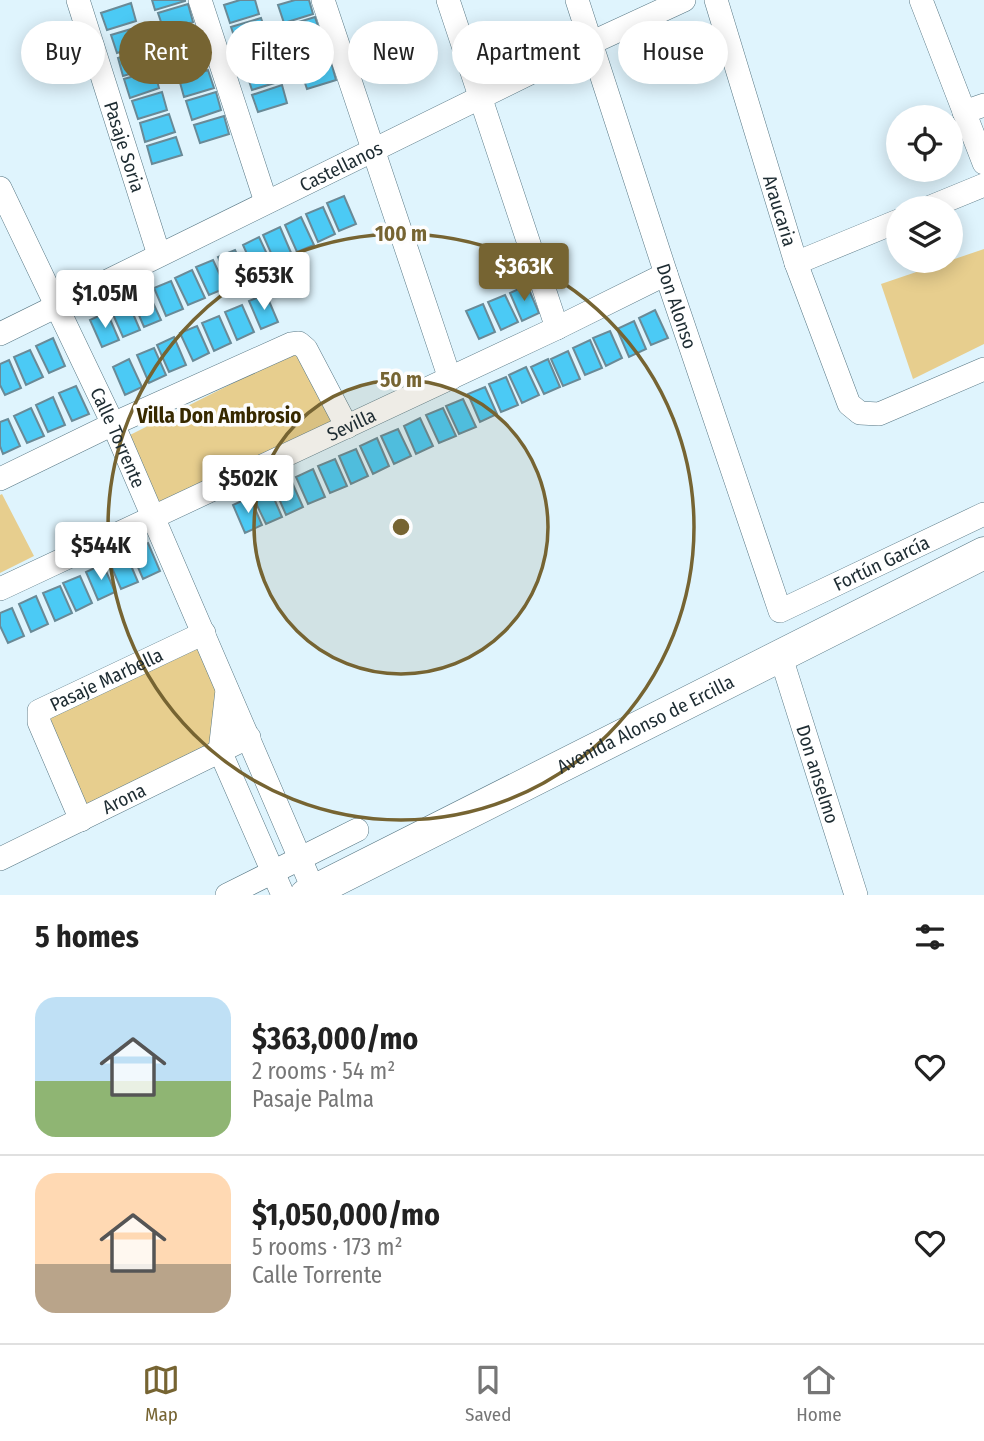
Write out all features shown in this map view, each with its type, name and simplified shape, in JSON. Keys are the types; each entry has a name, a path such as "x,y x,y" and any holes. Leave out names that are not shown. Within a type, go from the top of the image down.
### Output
{"main road":[{"name":"Avenida Alonso de Ercilla","path":"310,893 984,553"}],"street":[{"name":"Pasaje Soria","path":"78,0 159,255"},
{"path":"200,0 267,202"},
{"path":"323,0 450,379"},
{"path":"448,0 557,328"},
{"name":"Don Alonso","path":"577,0 584,21"},
{"name":"Castellanos","path":"604,37 684,0"},
{"name":"Araucaria","path":"716,0 796,263 846,398 854,410 866,415 879,414 984,369"},
{"path":"920,0 974,109 984,163"},
{"name":"Don Alonso","path":"604,80 780,611"},
{"name":"Castellanos","path":"0,334 507,84"},
{"path":"957,196 984,185"},
{"name":"Calle Torrente","path":"1,193 113,424 154,516 300,859 310,893"},
{"path":"796,263 886,226"},
{"name":"Sevilla","path":"0,589 450,379 666,274"},
{"path":"0,479 113,424 291,344 299,344 306,349 347,427"},
{"name":"Fortún García","path":"780,611 984,514"},
{"name":"Pasaje Marbella","path":"81,820 39,722 39,711 204,633"},
{"name":"Don anselmo","path":"780,654 856,895"},
{"name":"Calle Torrente","path":"227,687 220,751 284,895"},
{"name":"Arona","path":"0,859 249,737"},
{"path":"228,895 357,830"}],"shaded area":[{"path":"984,249 984,344 913,379 881,284 913,273 963,273 963,256"},
{"path":"297,351 338,422 161,506 128,436"},
{"path":"2,494 34,556 0,573 0,495"},
{"path":"197,640 218,689 212,749 82,814 47,710"}],"building":[{"path":"152,0 185,0 185,1 155,10"},
{"path":"240,0 255,0 259,14 229,21 224,5"},
{"path":"295,0 309,0 313,14 283,21 278,5"},
{"path":"131,3 136,21 119,21 119,26 107,30 101,13"},
{"path":"188,4 193,21 161,21 158,13"},
{"path":"119,33 119,52 117,53 111,35"},
{"path":"212,82 214,88 184,97 180,84"},
{"path":"126,84 158,84 159,88 130,98"},
{"path":"250,84 271,84 252,90"},
{"path":"305,84 323,84 307,89"},
{"path":"282,85 287,103 258,112 252,95"},
{"path":"162,92 167,110 138,119 132,101"},
{"path":"216,92 221,110 192,120 186,101"},
{"path":"169,114 175,132 145,142 140,123"},
{"path":"224,116 229,134 200,143 194,125"},
{"path":"176,137 182,155 152,164 147,146"},
{"path":"344,196 356,224 339,231 327,203"},
{"path":"323,207 335,234 318,242 306,214"},
{"path":"301,217 314,245 297,252 285,225"},
{"path":"280,227 292,255 275,262 263,235"},
{"path":"259,237 272,265 255,272 243,245"},
{"path":"235,250 247,277 230,285 218,257"},
{"path":"213,260 226,288 209,295 196,267"},
{"path":"192,270 205,298 188,305 175,278"},
{"path":"171,281 183,309 166,316 154,288"},
{"path":"527,285 539,313 522,321 510,293"},
{"path":"148,292 161,320 144,327 132,299"},
{"path":"266,294 278,322 261,329 249,301"},
{"path":"505,295 518,322 501,330 488,302"},
{"path":"128,302 140,330 123,337 111,310"},
{"path":"483,304 495,332 479,339 466,311"},
{"path":"242,305 254,332 237,340 225,312"},
{"path":"655,310 668,338 651,345 639,318"},
{"path":"107,312 119,340 102,347 90,320"},
{"path":"219,316 231,343 214,351 202,323"},
{"path":"634,321 646,349 629,357 617,329"},
{"path":"197,326 209,353 193,361 180,333"},
{"path":"610,331 622,358 606,366 593,338"},
{"path":"174,337 186,365 169,372 157,345"},
{"path":"53,338 65,366 49,373 36,346"},
{"path":"590,340 602,368 585,375 573,348"},
{"path":"154,348 166,375 149,383 137,355"},
{"path":"30,350 43,377 26,385 14,357"},
{"path":"568,351 580,379 563,386 551,359"},
{"path":"129,359 142,387 125,395 113,367"},
{"path":"548,359 560,387 544,394 531,367"},
{"path":"9,360 21,388 5,395 0,385 0,364"},
{"path":"526,367 539,395 522,403 509,375"},
{"path":"506,377 518,405 501,412 489,384"},
{"path":"76,386 89,414 72,421 59,393"},
{"path":"485,387 497,414 480,422 468,394"},
{"path":"53,397 65,425 48,432 36,405"},
{"path":"463,399 476,427 459,434 446,406"},
{"path":"31,408 44,436 27,443 14,416"},
{"path":"443,408 456,436 439,443 426,415"},
{"path":"420,418 433,446 416,454 404,426"},
{"path":"8,419 20,446 3,454 0,446 0,422"},
{"path":"398,429 411,456 394,464 381,436"},
{"path":"377,438 389,466 373,474 360,446"},
{"path":"356,449 368,476 351,484 339,456"},
{"path":"335,459 347,486 330,493 318,466"},
{"path":"313,469 325,497 308,504 296,477"},
{"path":"291,480 303,507 286,515 274,487"},
{"path":"270,489 282,517 266,524 253,497"},
{"path":"250,497 262,525 245,533 233,505"},
{"path":"148,543 160,571 143,579 131,551"},
{"path":"126,554 138,582 121,589 109,561"},
{"path":"103,564 115,592 98,600 86,572"},
{"path":"80,576 92,603 76,611 63,583"},
{"path":"60,586 72,613 55,621 43,593"},
{"path":"36,596 48,624 31,632 19,604"},
{"path":"12,608 24,636 8,643 0,626 0,613"}],"district":[{"name":"Villa Don Ambrosio","path":"219,416"}]}
